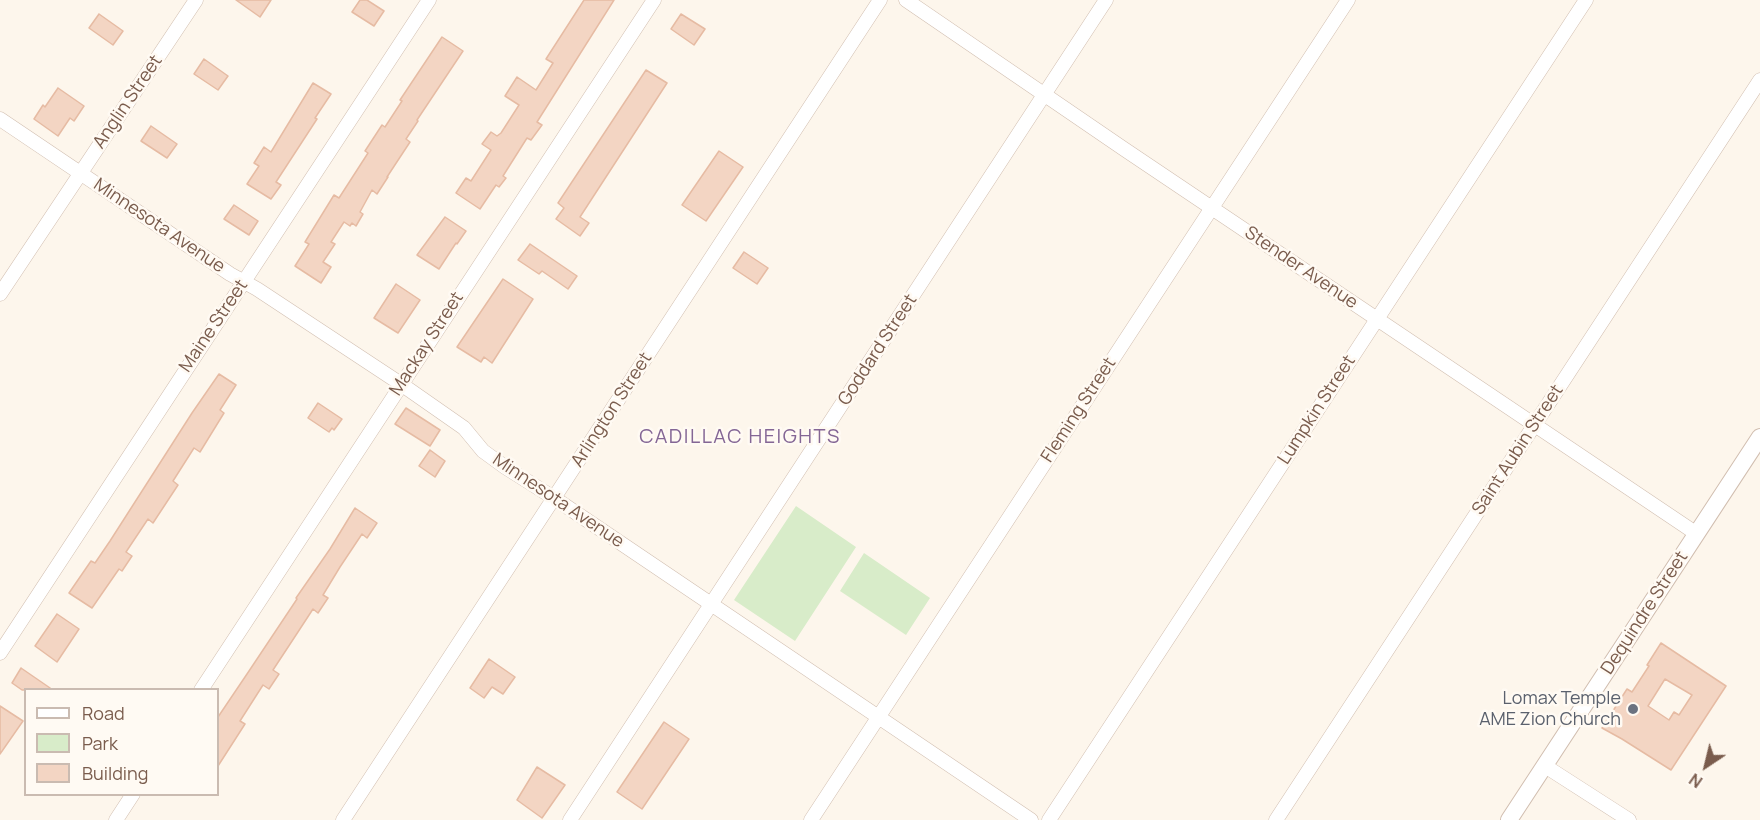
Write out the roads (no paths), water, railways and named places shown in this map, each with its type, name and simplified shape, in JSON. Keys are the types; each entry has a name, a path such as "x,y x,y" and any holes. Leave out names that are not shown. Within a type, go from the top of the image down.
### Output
{"street":[{"name":"Anglin Street","path":"0,294 196,0"},
{"name":"Maine Street","path":"0,653 429,0"},
{"name":"Mackay Street","path":"202,688 654,0"},
{"name":"Arlington Street","path":"343,820 880,0"},
{"name":"Stender Avenue","path":"906,0 1697,534"},
{"name":"Goddard Street","path":"570,820 1106,0"},
{"name":"Fleming Street","path":"811,820 1348,0"},
{"name":"Lumpkin Street","path":"1049,820 1586,0"},
{"name":"Saint Aubin Street","path":"1276,820 1760,80"},
{"name":"Minnesota Avenue","path":"0,118 230,274 401,384 464,428 483,451 505,467 1031,820"},
{"name":"Dequindre Street","path":"1509,820 1760,437"},
{"path":"1545,766 1629,820"},
{"path":"116,820 132,796"}],"place":[{"name":"Lomax Temple AME Zion Church","path":"1633,709"}],"district":[{"name":"CADILLAC HEIGHTS","path":"740,437"}]}
